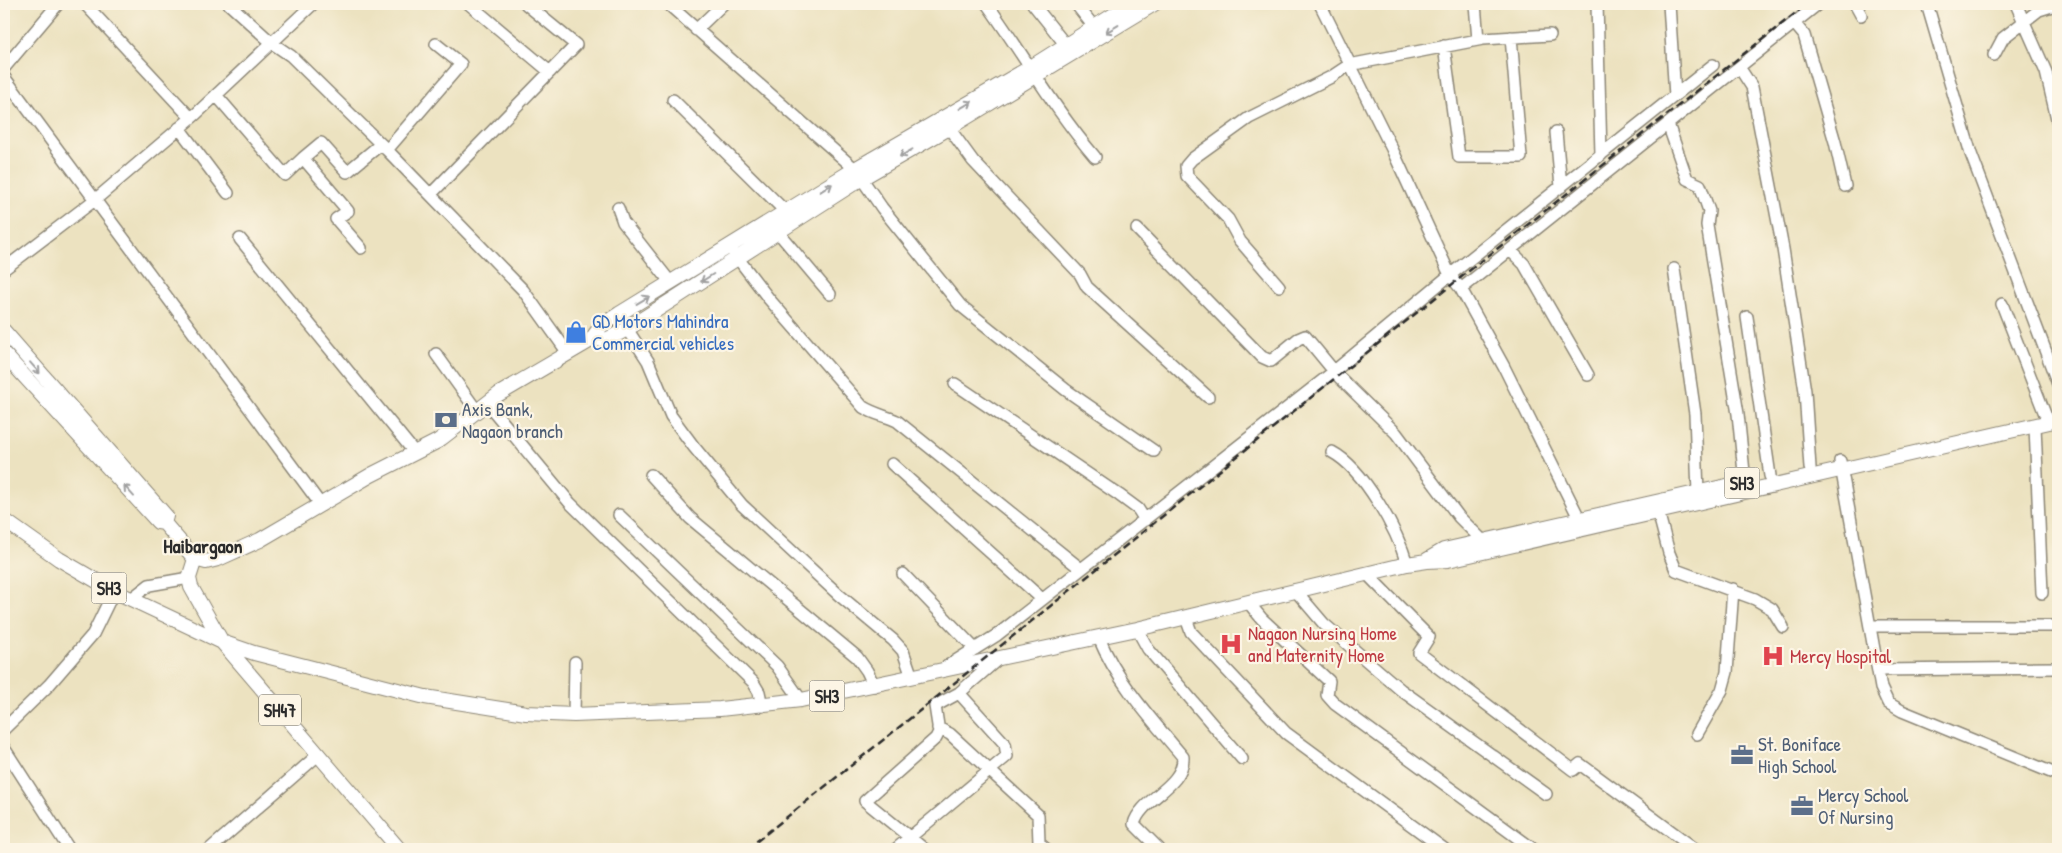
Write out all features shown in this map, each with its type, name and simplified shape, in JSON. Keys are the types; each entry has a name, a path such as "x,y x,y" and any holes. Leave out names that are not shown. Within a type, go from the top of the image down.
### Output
{"main road":[{"path":"4,354 158,522 164,523 195,559 206,562 218,559 260,540 321,504 438,441 482,407 591,340 601,326 671,283 777,232 859,174 949,128 1034,71 1065,44 1131,4"},
{"path":"591,340 608,339 627,328 734,254 788,213 1154,4"},
{"path":"4,331 166,516 164,523"},
{"name":"SH3","path":"4,520 59,559 114,591 222,642 292,664 425,697 526,713 574,715 762,706 874,686 941,670 998,660 1099,638 1407,564 1427,560 1448,560 1583,525 1841,465 2051,412"},
{"name":"SH3","path":"1657,507 1698,492 1770,476 1810,468 1841,465 2058,420"},
{"name":"SH3","path":"1427,560 1444,550 1583,525"},
{"path":"189,578 195,559"},
{"name":"SH47","path":"189,578 194,596 222,642 399,849"}],"street":[{"path":"4,68 58,4"},
{"path":"85,4 191,118"},
{"path":"229,4 272,43 291,56 431,194 523,290 568,353"},
{"path":"4,269 96,199 191,118 313,4"},
{"path":"469,4 550,72"},
{"path":"431,194 576,45 526,4"},
{"path":"668,4 859,174 893,223 960,305 1066,390 1154,451"},
{"path":"696,30 723,4"},
{"path":"987,4 1034,71 1067,124 1094,156"},
{"path":"1033,4 1065,44"},
{"path":"1076,4 1094,27"},
{"path":"1320,4 1392,150 1450,275 1461,289 1504,367 1583,525"},
{"path":"1475,4 1478,40"},
{"path":"1597,4 1601,155"},
{"path":"1670,4 1676,96"},
{"path":"1461,289 1818,4"},
{"path":"1855,4 1861,15"},
{"path":"1927,4 1971,154 2026,295 2058,384"},
{"path":"2016,4 2046,72 2058,123"},
{"path":"1994,55 2003,38 2038,10 2058,4"},
{"path":"1794,23 1804,35 1835,142 1845,186"},
{"path":"1279,286 1240,241 1228,219 1187,176 1186,166 1219,138 1249,118 1331,77 1349,65 1478,40 1550,35"},
{"path":"1444,46 1459,157 1521,157 1511,38"},
{"path":"216,95 285,175 321,143 347,172 384,147 461,64 436,44"},
{"path":"941,670 975,650 1334,371 1450,275 1676,96 1713,64"},
{"path":"1739,67 1752,87 1783,249 1805,391 1810,468"},
{"path":"4,77 321,504"},
{"path":"673,100 788,213"},
{"path":"1668,124 1687,179 1700,185 1709,211 1707,225 1738,414 1745,482"},
{"path":"179,128 228,193"},
{"path":"949,128 974,161 1080,274 1087,287 1208,397"},
{"path":"1556,132 1561,187"},
{"path":"303,158 348,211 336,219 361,248"},
{"path":"618,208 623,222 671,283"},
{"path":"1137,229 1262,357 1271,361 1298,339 1305,336 1334,371 1396,433 1459,517 1483,542"},
{"path":"777,232 830,294"},
{"path":"240,239 415,453"},
{"path":"1510,250 1524,264 1588,376"},
{"path":"734,254 769,299 863,407 897,421 1081,569"},
{"path":"1674,269 1695,414 1698,492"},
{"path":"2002,304 2051,412"},
{"path":"1747,317 1770,476"},
{"path":"627,328 648,361 671,416 694,448 742,505 832,588 893,640 903,651 912,677"},
{"path":"436,354 595,530 752,682 759,692 762,706"},
{"path":"955,384 975,400 1119,495 1138,509 1144,520"},
{"path":"2035,426 2042,593"},
{"path":"1332,452 1339,456 1362,482 1384,512 1400,543 1407,564"},
{"path":"892,464 1042,599"},
{"path":"1841,465 1881,688 1888,703 1902,711 2058,774"},
{"path":"651,475 690,518 857,657 867,671 874,686"},
{"path":"1657,507 1669,553 1676,570 1733,589 1755,599 1772,609 1783,627"},
{"path":"619,515 777,666 801,700"},
{"path":"903,574 975,650"},
{"path":"1367,574 1429,637 1419,653 1574,770 1580,764 1695,849"},
{"path":"131,599 149,585 189,578"},
{"path":"1697,734 1722,690 1727,672 1733,589"},
{"path":"1295,590 1324,624 1402,690 1546,794"},
{"path":"4,729 49,685 93,634 114,591"},
{"path":"1248,602 1262,619 1329,681 1327,695 1335,704 1533,849"},
{"path":"1186,618 1191,632 1286,733 1444,849"},
{"path":"1871,626 2058,626"},
{"path":"1136,629 1148,649 1242,758"},
{"path":"1099,638 1106,655 1141,706 1183,757 1183,766 1167,787 1136,814 1134,824 1159,849"},
{"path":"924,849 866,801 936,738 938,728 935,706 959,693 998,660"},
{"path":"574,715 575,662"},
{"path":"1878,670 2058,668"},
{"path":"896,849 1007,756 1005,744 959,693"},
{"path":"938,728 950,734 1038,815 1039,843 1046,849"},
{"path":"4,748 69,849"},
{"path":"210,849 318,755"}],"railway":[{"path":"747,849 1455,282 1807,4"}],"place":[{"name":"GD Motors Mahindra Commercial vehicles","path":"576,332"},
{"name":"Axis Bank, Nagaon branch","path":"446,420"},
{"name":"Nagaon Nursing Home and Maternity Home","path":"1231,644"},
{"name":"Mercy Hospital","path":"1773,656"},
{"name":"St. Boniface High School","path":"1742,755"},
{"name":"Mercy School Of Nursing","path":"1802,806"}],"district":[{"name":"Haibargaon","path":"203,545"}]}
